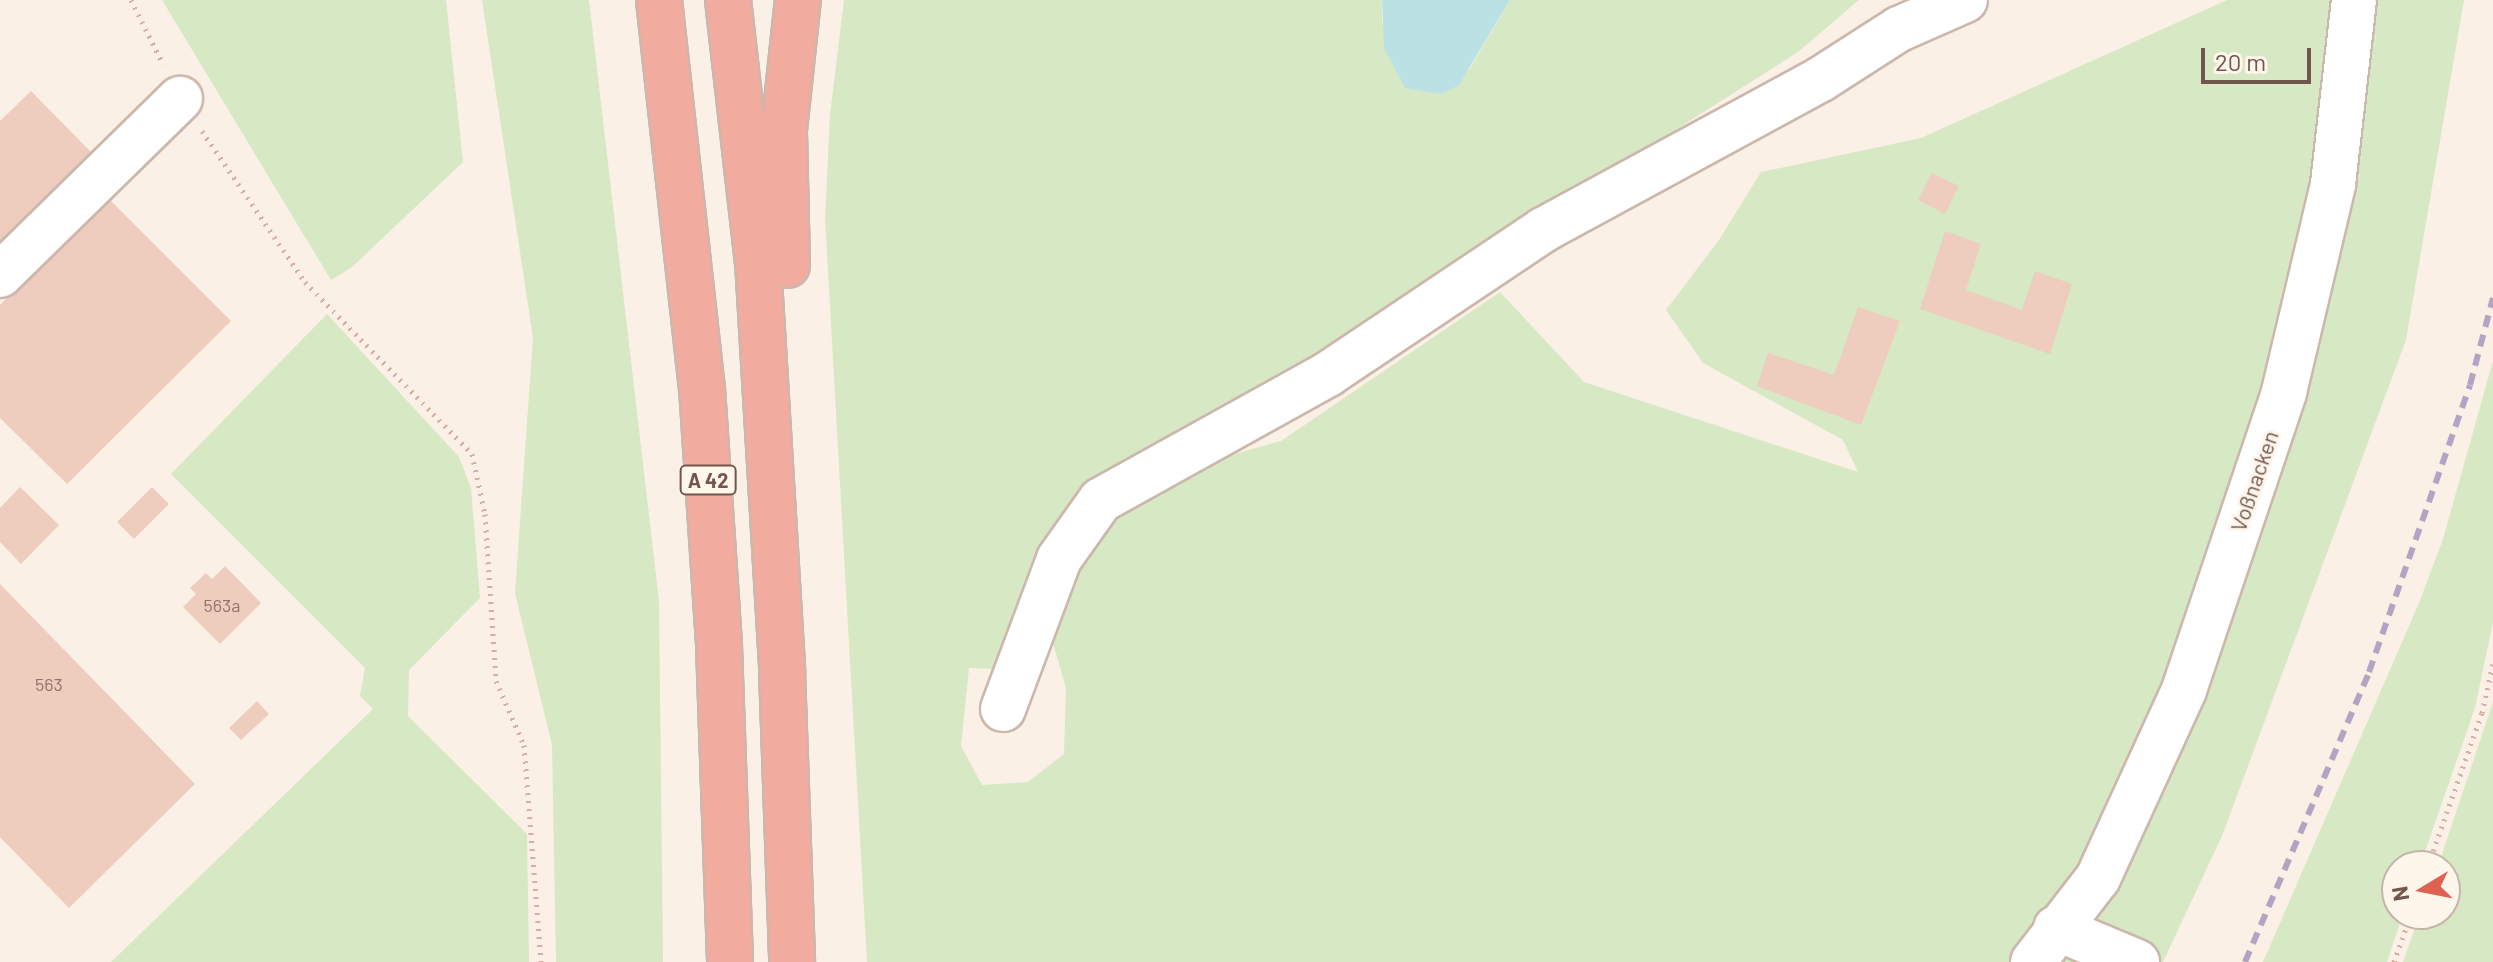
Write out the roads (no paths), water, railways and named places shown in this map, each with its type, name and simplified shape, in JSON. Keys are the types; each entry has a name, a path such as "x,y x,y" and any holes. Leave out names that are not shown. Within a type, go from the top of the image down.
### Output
{"highway":[{"name":"A 42","path":"659,0 702,388 719,646 730,962"},
{"name":"A 42","path":"728,0 758,262 772,491 792,962"},
{"path":"772,491 798,407 783,221 784,130 798,0"}],"lane":[{"path":"1003,709 1059,559 1101,500 1328,374 1543,230 1821,79 1899,29 1965,0"},
{"name":"Voßnacken","path":"2137,962 2044,945 2098,878 2184,690 2284,392 2333,184 2354,0"},
{"path":"0,275 180,99"}],"water":[{"path":"1382,0 1510,0 1459,85 1441,94 1405,88 1384,48"}],"railway":[{"path":"2245,962 2369,672 2470,385 2493,298"}]}
